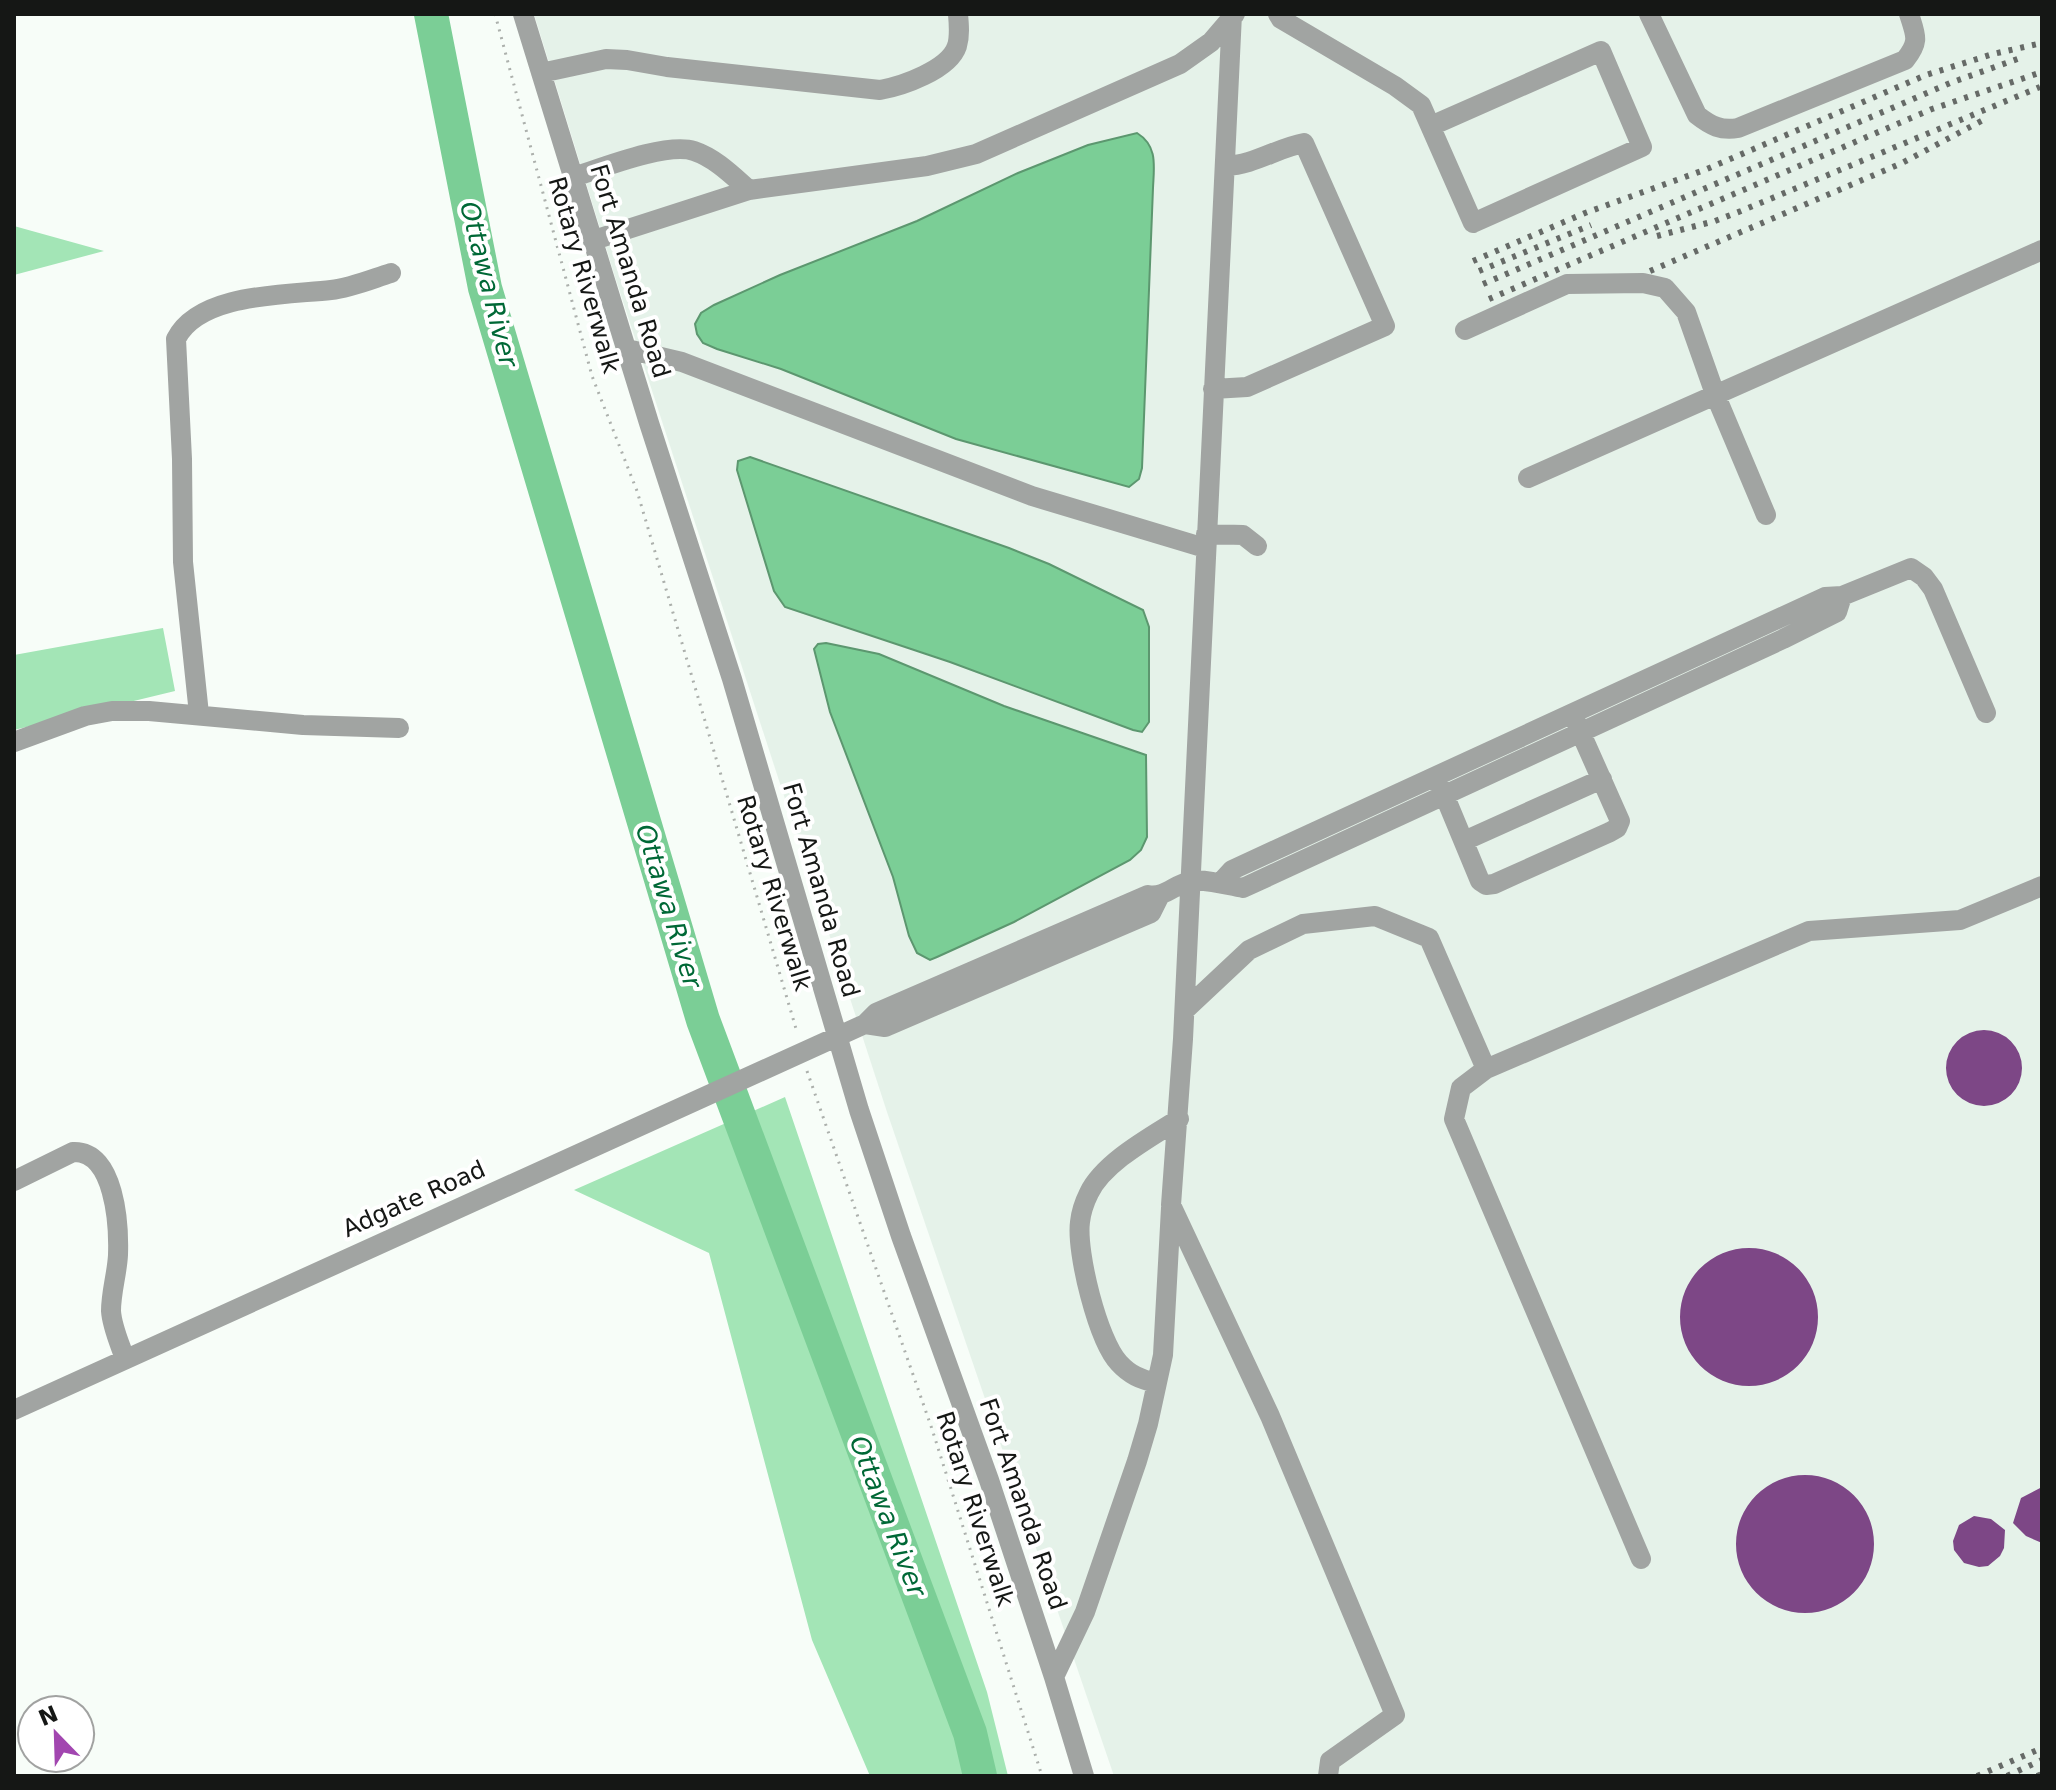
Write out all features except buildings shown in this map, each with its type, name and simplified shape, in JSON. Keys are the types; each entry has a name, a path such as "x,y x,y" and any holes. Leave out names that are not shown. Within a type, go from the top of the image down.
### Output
{"street":[{"name":"Fort Amanda Road","path":"523,14 737,694 836,1036 901,1236 989,1480 1084,1776"},
{"path":"541,73 617,59 698,71 880,90 909,82 952,55 957,45 958,14"},
{"path":"1278,14 1281,19 1421,105 1473,223 1642,147 1601,51 1431,126"},
{"path":"1649,14 1697,115 1711,126 1727,130 1905,60 1916,46 1909,14"},
{"path":"1054,1677 1085,1612 1137,1461 1163,1355 1185,1010 1205,541 1233,16"},
{"path":"594,240 749,190 927,166 976,154 1180,64 1211,42 1233,16"},
{"path":"1213,389 1247,387 1385,326 1304,143 1289,146 1242,166 1226,166"},
{"path":"574,177 655,152 690,149 709,158 749,190"},
{"path":"1528,478 2042,250"},
{"path":"199,714 183,562 176,339 183,326 201,313 263,296 346,287 391,273"},
{"path":"1465,330 1567,284 1643,283 1665,288 1686,312 1715,394 1766,515"},
{"path":"627,349 682,362 1032,496 1205,541 1243,535 1257,546"},
{"path":"1221,882 1232,870 1825,597 1842,596 1911,568 1924,577 1933,589 1986,713"},
{"path":"1191,881 1221,882 1243,888 1445,797 1837,612 1842,596"},
{"path":"14,742 85,716 112,711 199,714 303,725 399,728"},
{"path":"1436,776 1480,881 1486,885 1596,839 1617,828 1620,821 1571,714"},
{"path":"1464,841 1602,779"},
{"name":"Adgate Road","path":"14,1410 865,1024 876,1013 1148,895 1159,897 1191,881"},
{"path":"1641,1559 1454,1119 1461,1088 1486,1069 1809,931 1960,920 2042,886"},
{"path":"1185,1010 1249,950 1303,924 1375,916 1429,938 1486,1069"},
{"path":"1156,1383 1136,1378 1116,1361 1094,1312 1082,1255 1080,1223 1089,1191 1102,1176 1131,1150 1179,1119"},
{"path":"14,1181 73,1152 84,1152 93,1157 104,1172 113,1200 117,1243 112,1321 125,1359"},
{"path":"1171,1205 1270,1416 1395,1715 1330,1761 1328,1776"}],"path":[{"name":"Rotary Riverwalk","path":"495,14 592,376 637,491 804,1051 808,1079 932,1429 1042,1776"}],"shaded area":[{"path":"534,14 2042,14 2042,1776 1114,1776 887,1112 615,277"},
{"path":"1137,133 1152,150 1154,172 1142,468 1139,479 1129,487 956,439 781,369 717,349 703,343 697,334 695,324 701,313 714,305 780,275 917,221 1018,173 1088,145"},
{"path":"14,226 104,251 14,275"},
{"path":"750,457 1009,548 1143,610 1149,627 1149,722 1142,732 1133,730 950,662 785,607 774,591 737,470 738,461"},
{"path":"163,628 175,691 14,730 14,655"},
{"path":"818,644 879,654 1004,706 1146,755 1147,837 1141,850 1130,860 1014,922 930,960 917,953 909,936 893,877 830,712 814,649"},
{"path":"785,1097 987,1692 1008,1776 870,1776 812,1640 709,1253 574,1190"}],"waterway":[{"name":"Ottawa River","path":"431,14 485,288 703,1020 970,1733 980,1776"}],"railway":[{"path":"1473,261 1585,213 1707,169 1926,75 1993,54 2042,43"},
{"path":"1483,284 1950,83 2023,57"},
{"path":"1489,299 1932,109 2042,72"},
{"path":"1657,236 1741,211 2040,87"},
{"path":"1650,271 1902,163 1987,118"},
{"path":"1479,271 1591,225"},
{"path":"1977,1776 2042,1748"},
{"path":"2007,1776 2042,1760"},
{"path":"2037,1776 2042,1774"}]}
